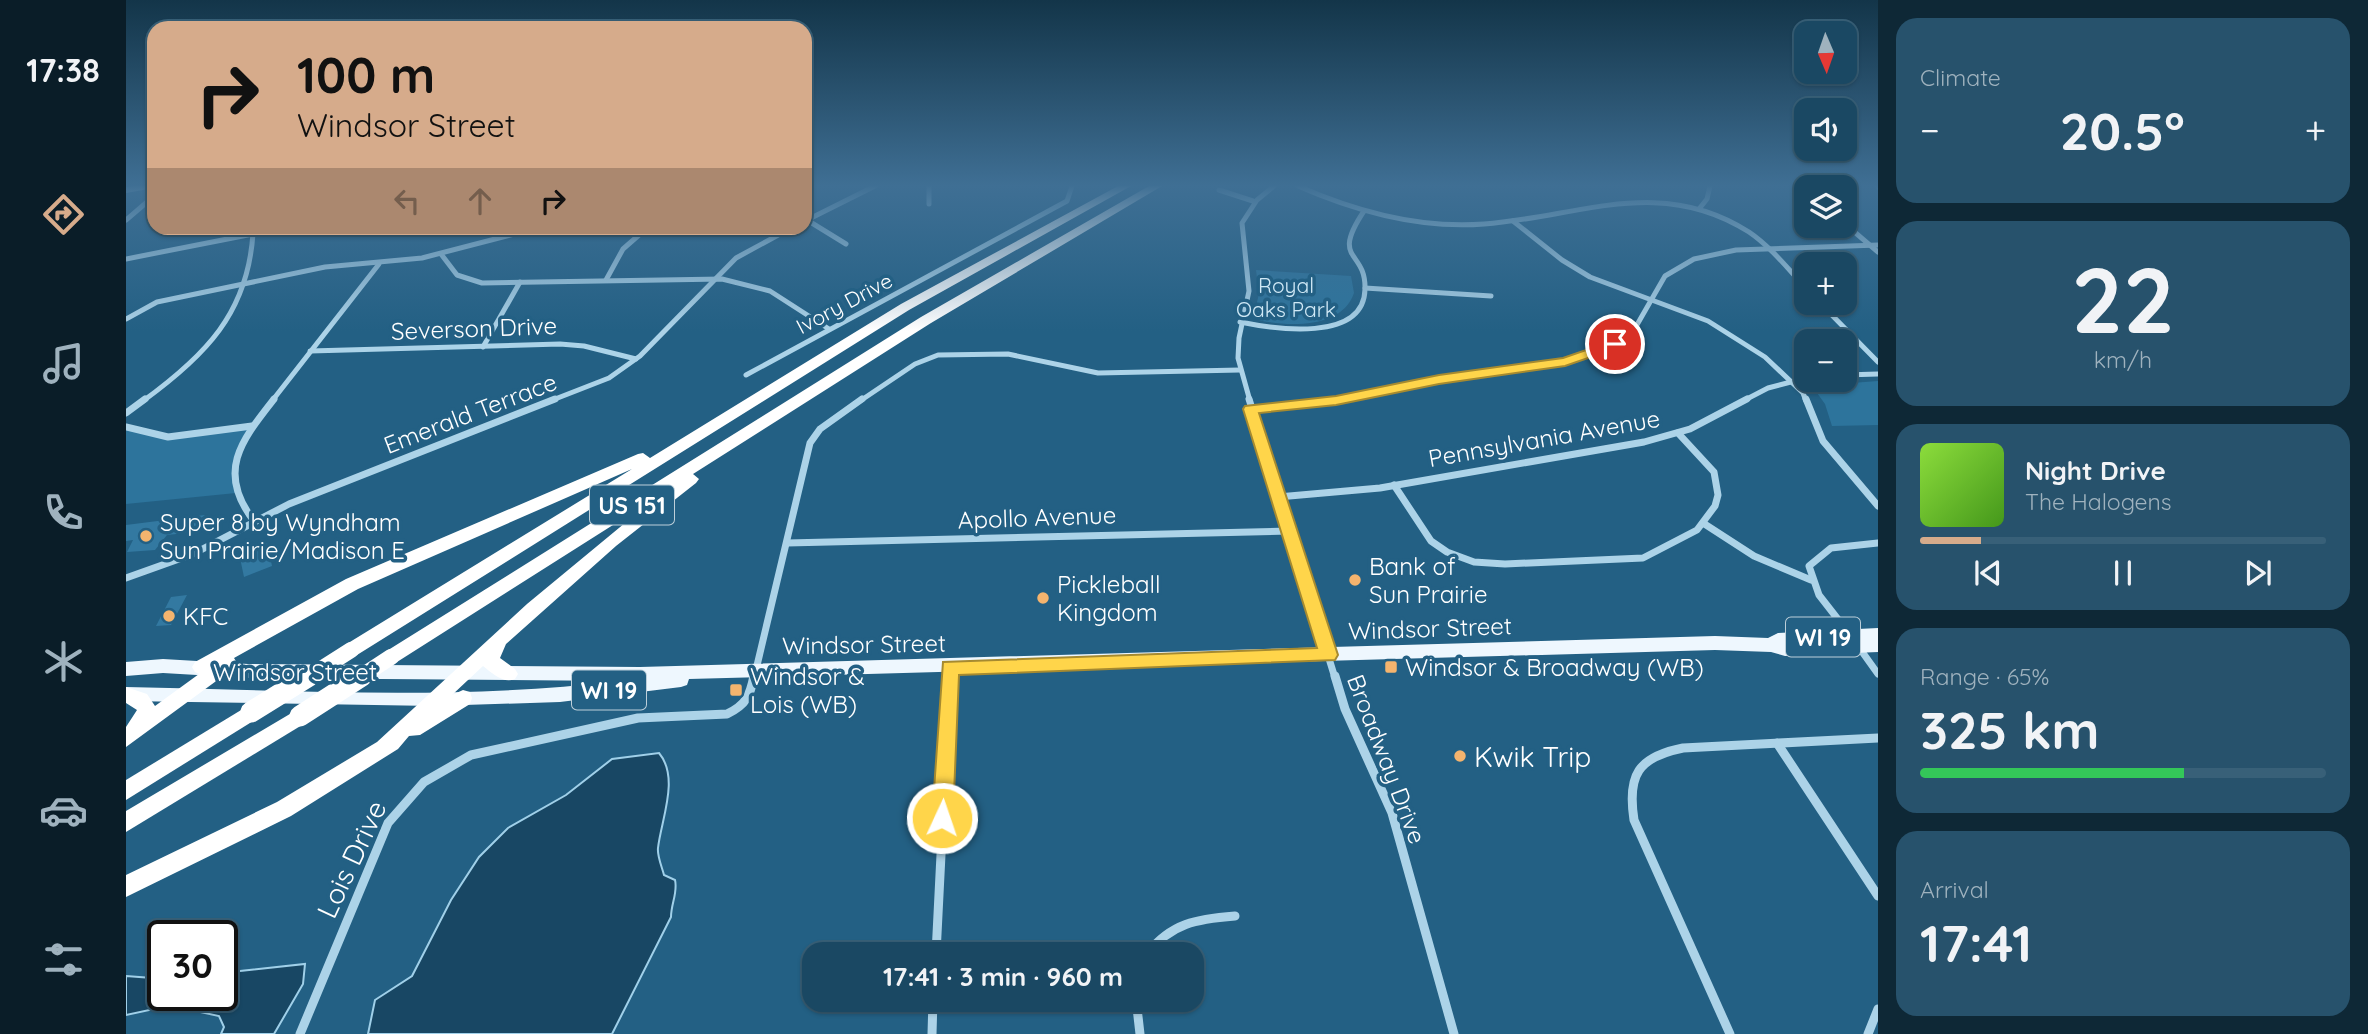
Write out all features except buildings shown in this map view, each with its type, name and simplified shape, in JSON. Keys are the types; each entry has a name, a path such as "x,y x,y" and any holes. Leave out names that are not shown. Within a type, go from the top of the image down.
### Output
{"highway":[{"name":"US 151","path":"126,791 768,390 957,277 1036,234"},
{"name":"US 151","path":"126,822 300,716 873,353 1071,234"},
{"path":"382,748 545,596 612,538 690,480 873,353"},
{"path":"201,667 352,584 661,450 768,390"},
{"path":"126,738 278,625"},
{"path":"501,639 490,661 509,674"},
{"path":"126,695 140,700 147,709 143,719 126,738"},
{"path":"126,886 284,808 463,698"}],"main road":[{"name":"Windsor Street","path":"126,668 201,667 248,671 509,674 950,667 1715,643 1771,645 1784,649 1854,641 1878,634"},
{"name":"Windsor Street","path":"1854,641 1878,645"},
{"name":"Windsor Street","path":"126,695 434,699 560,695 755,670"}],"street":[{"path":"830,234 846,244"},
{"name":"Ivory Drive","path":"746,375 1007,234"},
{"name":"Broadway Drive","path":"1240,234 1249,287 1237,347 1250,409 1356,738 1392,813 1454,1034"},
{"path":"1240,322 1283,331 1310,330 1334,324 1359,308 1365,288 1349,255 1347,244 1351,234"},
{"path":"1530,234 1574,268 1603,284 1721,328 1793,381 1803,393 1824,441 1878,506"},
{"path":"1748,234 1768,249 1794,276"},
{"path":"1859,234 1874,245 1878,252"},
{"path":"126,259 243,235"},
{"path":"126,413 166,384 210,344 232,314 245,284 253,235"},
{"path":"126,319 158,302 325,267 379,264 441,254 511,235"},
{"path":"606,280 623,249 639,235"},
{"name":"Emerald Terrace","path":"126,579 193,554 254,520 302,499 583,391 609,378 636,359 736,258 778,235"},
{"path":"1250,409 1336,401 1439,380 1584,357 1615,344 1634,330 1665,276 1682,264 1721,252 1874,245"},
{"path":"441,254 448,269 468,281 713,279 740,282 770,291 829,329"},
{"path":"254,520 241,505 233,486 236,458 253,426 379,264"},
{"path":"483,347 520,282"},
{"path":"1365,288 1491,296"},
{"path":"1833,315 1878,362"},
{"name":"Severson Drive","path":"310,351 575,345 636,359"},
{"name":"Lois Drive","path":"300,1034 388,823 400,804 425,779 447,764 471,755 627,721 727,714 740,708 748,698 813,436 842,413 925,359 946,354 990,352 1098,373 1240,370"},
{"path":"1857,375 1878,374"},
{"name":"Pennsylvania Avenue","path":"1278,497 1394,485 1628,446 1678,433 1714,418 1768,388 1793,381"},
{"path":"126,427 176,437 253,426"},
{"path":"1394,485 1431,541 1457,557 1483,565 1643,558 1703,523 1718,495 1714,472 1702,454 1678,433"},
{"path":"1703,523 1733,546 1762,562 1811,580"},
{"name":"Apollo Avenue","path":"787,543 1289,531"},
{"path":"1878,543 1832,547 1819,552 1809,566 1811,580 1878,674"},
{"path":"937,942 950,667"},
{"path":"1730,1034 1634,820 1631,790 1636,772 1644,762 1668,750 1878,738"},
{"path":"1777,743 1878,896"},
{"path":"1157,942 1167,930 1184,921 1235,916"},
{"path":"1868,1034 1878,1009"},
{"path":"932,1034 933,1012"},
{"path":"1137,1012 1140,1034"}],"green space":[{"name":"Royal Oaks Park","path":"1256,270 1351,276 1354,293 1348,305 1338,313 1313,323 1284,324 1258,320 1253,318 1259,294"},
{"path":"1878,381 1878,425 1832,426 1825,404 1816,392 1857,392 1857,383"},
{"path":"252,426 236,458 236,493 126,504 126,427 168,437"}],"shaded area":[{"path":"659,753 665,763 669,787 658,854 664,875 675,880 675,894 671,917 612,1034 368,1034 375,1000 412,976 451,900 479,857 508,828 566,795 612,759"},
{"path":"305,964 303,984 274,1034 221,1034 224,1027 219,1016 196,1011 238,1011 238,971"},
{"path":"126,976 147,978 147,1011 126,1015"}],"place":[{"name":"Super 8 by Wyndham Sun Prairie/Madison E","path":"146,536"},
{"name":"Bank of Sun Prairie","path":"1355,580"},
{"name":"Pickleball Kingdom","path":"1043,598"},
{"name":"KFC","path":"169,616"},
{"name":"Windsor & Broadway (WB)","path":"1391,667"},
{"name":"Windsor & Lois (WB)","path":"736,690"},
{"name":"Kwik Trip","path":"1460,756"}],"route":[{"path":"942,818 950,667 1329,655 1250,409 1336,401 1439,380 1565,362 1600,352 1615,344"}]}
